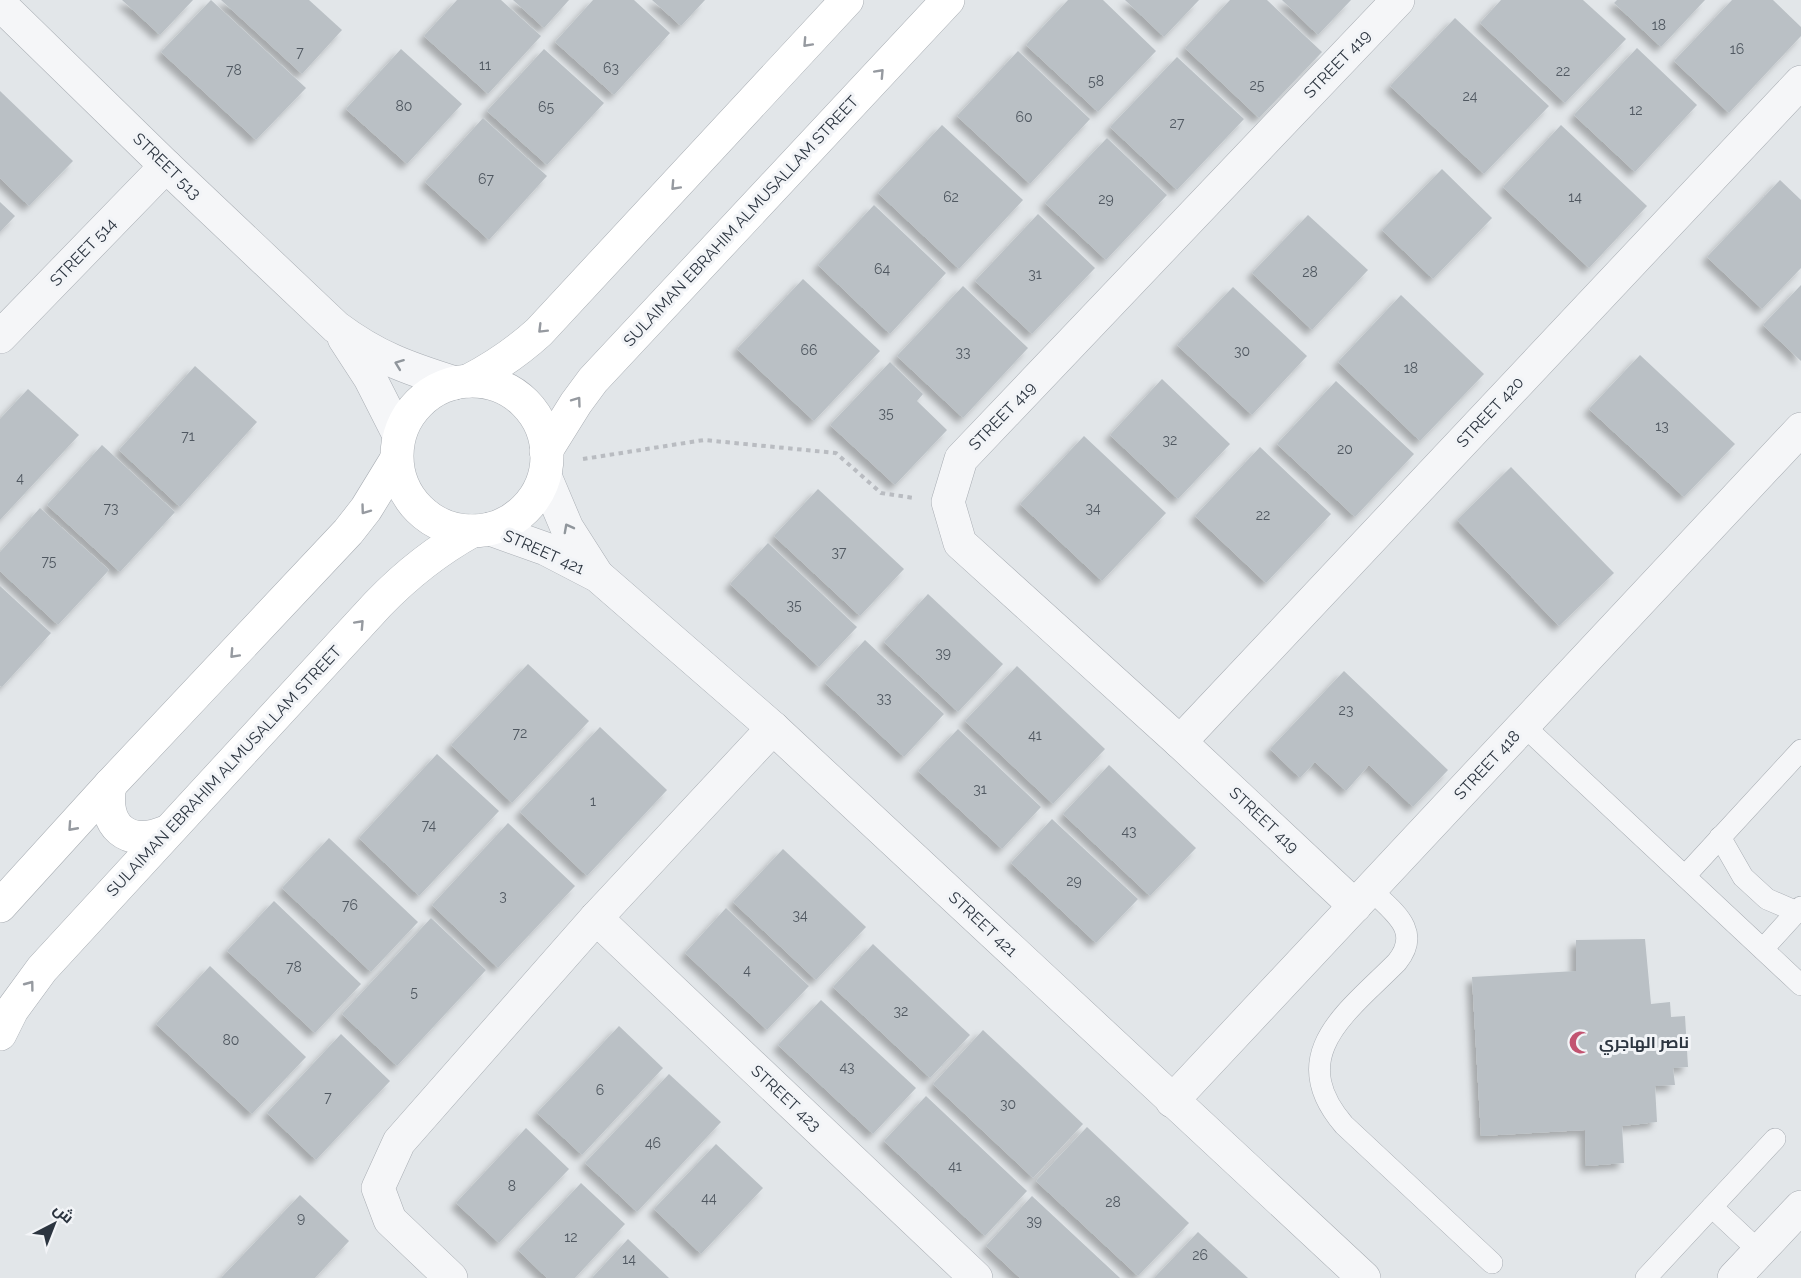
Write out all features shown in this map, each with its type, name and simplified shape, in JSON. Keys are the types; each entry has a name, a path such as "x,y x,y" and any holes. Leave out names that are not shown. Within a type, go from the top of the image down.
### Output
{"street":[{"path":"0,906 110,785 348,532 366,509 398,448 411,411 430,393 494,368 539,332 847,0"},
{"name":"SULAIMAN EBRAHIM ALMUSALLAM STREET","path":"546,464 576,403 593,380 948,0"},
{"name":"STREET 419","path":"1362,898 1180,742 960,543 948,502 961,459 1398,0"},
{"name":"STREET 513","path":"0,4 336,327 362,346 390,361 461,382"},
{"name":"STREET 420","path":"1180,742 1801,82"},
{"name":"STREET 514","path":"0,337 166,166"},
{"name":"STREET 513","path":"336,327 370,378 398,448"},
{"path":"398,448 401,483 413,502 429,518 450,528 481,530 515,518 534,499 546,464 545,438 534,415 517,396 494,384 461,382"},
{"name":"STREET 418","path":"1172,1101 1801,429"},
{"name":"STREET 421","path":"546,464 567,528 598,576"},
{"name":"SULAIMAN EBRAHIM ALMUSALLAM STREET","path":"0,1034 12,1010 42,969 399,582 445,546 481,530"},
{"name":"STREET 421","path":"481,530 546,549 598,576 773,728 1364,1278"},
{"path":"451,1278 390,1220 378,1188 399,1142 596,918 773,728"},
{"path":"110,785 107,801 111,817 120,830 135,838 152,838 166,832"},
{"name":"STREET 423","path":"596,918 976,1278"},
{"path":"1746,1269 1801,1207"}],"lane":[{"path":"1524,726 1801,984"},
{"path":"1685,876 1801,750"},
{"path":"1720,837 1743,877 1767,899 1799,909 1763,949"},
{"path":"1362,898 1404,924 1407,944 1398,962 1331,1030 1319,1062 1324,1096 1332,1112 1344,1125 1492,1263"},
{"path":"1646,1278 1775,1139"},
{"path":"1712,1207 1746,1269"}],"path":[{"path":"546,464 704,440 836,453 881,493 948,502"}],"building":[{"path":"122,0 193,0 160,35"},
{"path":"211,0 306,88 256,140 161,52"},
{"path":"221,0 309,0 342,30 302,74"},
{"path":"457,0 501,0 541,36 488,94 424,36"},
{"path":"513,0 569,0 544,28"},
{"path":"593,0 634,0 670,33 614,95 555,42"},
{"path":"652,0 705,0 681,26"},
{"path":"1068,0 1103,0 1156,51 1098,112 1026,45"},
{"path":"1125,0 1199,0 1164,37"},
{"path":"1230,0 1267,0 1322,52 1259,118 1185,48"},
{"path":"1282,0 1351,0 1318,35"},
{"path":"1501,0 1583,0 1626,39 1565,103 1480,23"},
{"path":"1617,0 1705,0 1661,47 1614,3"},
{"path":"1732,0 1773,0 1801,27 1801,36 1729,113 1674,61"},
{"path":"1455,18 1549,106 1484,174 1390,86"},
{"path":"1637,48 1697,105 1635,172 1574,115"},
{"path":"401,49 462,104 407,164 346,109"},
{"path":"544,49 604,103 547,165 487,111"},
{"path":"1018,51 1090,119 1030,184 957,116"},
{"path":"1177,57 1244,119 1177,190 1110,127"},
{"path":"0,91 73,161 29,206 0,178"},
{"path":"483,118 547,176 489,240 425,182"},
{"path":"942,125 1023,200 959,269 878,193"},
{"path":"1561,125 1647,206 1589,268 1503,187"},
{"path":"1107,138 1167,195 1106,260 1045,203"},
{"path":"1442,169 1492,218 1433,279 1382,230"},
{"path":"1780,180 1801,200 1801,268 1762,309 1707,257"},
{"path":"0,202 15,216 0,232"},
{"path":"874,205 946,273 890,334 818,265"},
{"path":"1038,214 1095,268 1032,334 975,281"},
{"path":"1308,215 1368,270 1312,330 1252,273"},
{"path":"803,279 880,351 814,421 737,349"},
{"path":"1801,285 1801,361 1763,325"},
{"path":"963,286 1028,348 963,418 897,356"},
{"path":"1233,287 1307,356 1252,415 1177,345"},
{"path":"1401,295 1484,374 1420,441 1338,362"},
{"path":"1640,355 1735,444 1684,497 1589,409"},
{"path":"890,362 923,394 917,401 947,430 895,485 830,425"},
{"path":"195,366 257,422 180,507 119,450"},
{"path":"1162,379 1230,444 1178,499 1110,435"},
{"path":"1336,381 1414,454 1355,517 1277,444"},
{"path":"28,389 79,435 0,520 0,419"},
{"path":"1084,436 1166,513 1102,581 1020,504"},
{"path":"102,445 175,512 120,572 47,505"},
{"path":"1260,447 1331,514 1266,583 1195,516"},
{"path":"1511,467 1614,573 1559,626 1457,520"},
{"path":"818,489 904,569 860,616 774,536"},
{"path":"40,508 109,570 58,625 0,571 0,552"},
{"path":"768,543 857,627 819,667 730,584"},
{"path":"0,586 51,633 2,687 0,686"},
{"path":"928,594 1003,664 958,712 884,642"},
{"path":"865,640 944,714 904,757 825,683"},
{"path":"528,664 589,721 512,803 451,745"},
{"path":"1017,666 1105,749 1053,804 965,721"},
{"path":"1344,671 1448,770 1413,807 1369,765 1346,791 1315,762 1300,778 1270,749"},
{"path":"600,727 667,790 587,876 520,812"},
{"path":"958,729 1041,807 1002,849 918,771"},
{"path":"437,754 499,811 419,896 359,838"},
{"path":"1109,765 1196,848 1150,896 1063,814"},
{"path":"1052,819 1138,899 1096,943 1011,863"},
{"path":"508,823 575,886 498,968 432,905"},
{"path":"329,838 418,922 371,972 282,888"},
{"path":"783,849 866,927 816,980 733,902"},
{"path":"274,901 361,984 315,1033 227,951"},
{"path":"726,908 809,986 767,1030 685,953"},
{"path":"431,918 486,970 397,1066 342,1014"},
{"name":"ناصر الهاجري","path":"1645,939 1651,1004 1670,1002 1671,1017 1685,1016 1688,1067 1673,1068 1675,1085 1655,1086 1657,1122 1622,1126 1624,1163 1586,1166 1585,1130 1481,1136 1472,977 1576,971 1576,940"},
{"path":"873,944 970,1035 930,1078 833,987"},
{"path":"210,966 306,1057 252,1114 156,1024"},
{"path":"821,1000 916,1088 873,1134 778,1045"},
{"path":"619,1026 663,1068 582,1155 537,1113"},
{"path":"983,1030 1083,1124 1033,1178 933,1084"},
{"path":"341,1034 390,1081 316,1160 267,1113"},
{"path":"669,1074 721,1122 637,1212 585,1163"},
{"path":"926,1096 1027,1191 985,1236 884,1141"},
{"path":"1087,1127 1189,1223 1138,1276 1036,1181"},
{"path":"526,1128 569,1169 499,1243 456,1203"},
{"path":"716,1144 763,1188 701,1254 654,1209"},
{"path":"581,1183 625,1224 575,1278 547,1278 518,1250"},
{"path":"300,1195 349,1241 315,1278 221,1278"},
{"path":"1032,1196 1120,1278 1020,1278 986,1246"},
{"path":"1198,1232 1248,1278 1154,1278"},
{"path":"628,1239 669,1278 592,1278"}],"place":[{"name":"ناصر الهاجري","path":"1581,1042"}]}
